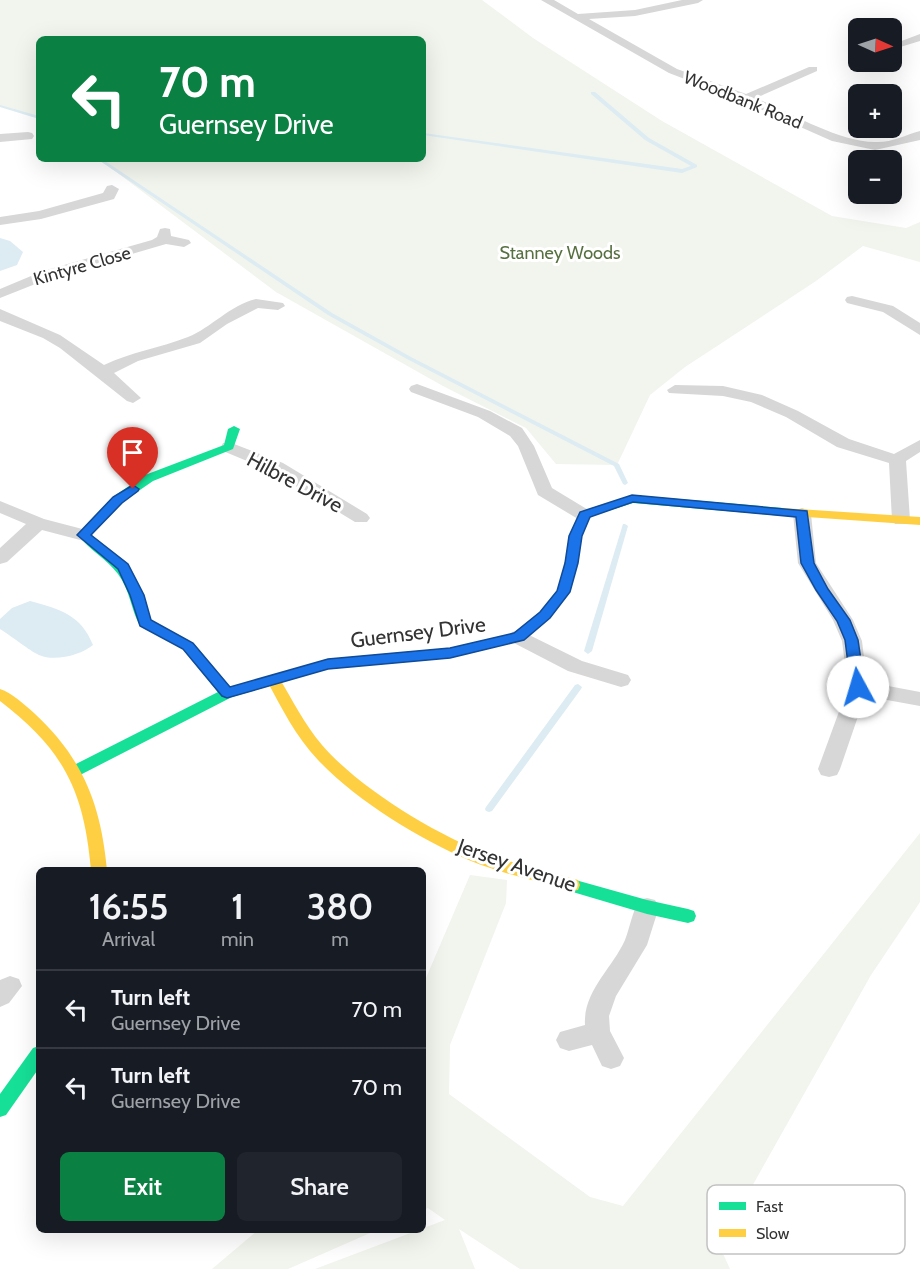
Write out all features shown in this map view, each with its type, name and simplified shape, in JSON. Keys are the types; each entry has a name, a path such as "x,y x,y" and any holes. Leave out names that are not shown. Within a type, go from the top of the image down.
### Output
{"street":[{"name":"Woodbank Road","path":"546,0 673,71 746,98 829,136 875,146 910,140 920,135"},
{"path":"575,17 635,13 698,0"},
{"path":"902,43 920,38"},
{"path":"746,98 812,69"},
{"path":"0,138 28,136"},
{"path":"875,146 876,150"},
{"path":"0,221 42,215 114,195"},
{"name":"Kintyre Close","path":"0,294 48,274 130,252 165,236 184,243"},
{"path":"103,372 139,356 182,346 195,340 256,299 278,306"},
{"path":"852,300 888,309 920,330"},
{"path":"0,314 30,330 53,336 103,372 133,398"},
{"path":"675,390 697,384 756,398 801,418 843,443 897,460"},
{"path":"417,389 484,414 516,432 526,446 544,491 585,515 632,499 802,514 920,521"},
{"name":"Hilbre Drive","path":"229,447 234,429"},
{"path":"901,520 897,460 902,454 920,445"},
{"name":"Hilbre Drive","path":"84,535 117,500 149,478 229,447 284,471 361,518"},
{"path":"0,506 38,523 84,535 124,567 134,586 145,623 188,646 227,693"},
{"path":"802,514 807,563 843,620 852,640 858,687 829,770"},
{"name":"Guernsey Drive","path":"77,770 227,693 273,679 328,664 450,653 519,637 545,615 563,592 572,563 575,536 585,515"},
{"path":"0,558 38,523"},
{"path":"519,637 575,666 621,680"},
{"name":"Jersey Avenue","path":"273,679 303,730 324,757 354,782 411,822 476,856 648,907 688,916"},
{"path":"858,687 920,699"},
{"path":"0,694 48,731 77,770 89,804 99,849 99,867"},
{"path":"611,1058 598,1032 597,1016 605,992 635,945 648,907"},
{"path":"569,1040 598,1032"},
{"path":"0,1109 36,1058"}],"green space":[{"name":"Stanney Woods","path":"0,0 482,0 533,38 662,121 832,216 906,228 920,222 920,262 863,246 816,281 685,367 650,395 617,465 556,464 526,428 443,386 276,292 103,162 426,162 426,36 36,36 36,117 0,106"},
{"path":"920,833 920,902 871,975 753,1185 707,1185 707,1254 723,1254 730,1269 520,1269 459,1229 475,1269 315,1269 411,1233 426,1233 426,1227 445,1220 426,1209 426,978 470,875 507,880 506,903 450,1045 449,1094 590,1197 623,1206"},
{"path":"254,1233 370,1233 288,1269 212,1269"}],"shaded area":[{"path":"0,238 10,241 23,252 17,265 0,271"},
{"path":"30,601 51,607 76,620 93,645 82,652 60,658 45,657 35,653 0,629 0,619 12,608"}],"waterway":[{"path":"426,134 682,171 695,166 647,139 593,93"},
{"path":"0,106 36,117"},
{"path":"103,162 330,314 409,358 617,465 625,483"},
{"path":"588,651 625,526"},
{"path":"489,809 578,687"}],"traffic: fast":[{"path":"227,693 188,646 145,623 136,594 124,573 107,554 84,535 117,500 149,478 229,447 234,429"},
{"path":"77,770 227,693 328,664 450,653 519,637 545,615 563,592 572,563 575,536 584,515 632,499 783,512"},
{"path":"572,885 647,907 688,916"},
{"path":"0,1109 36,1058"}],"traffic: slow":[{"path":"783,512 920,521"},
{"path":"273,679 315,747 337,770 374,798 438,837 476,856 572,885"},
{"path":"0,694 43,730 73,769 91,815 99,867"}],"route":[{"path":"133,489 117,500 84,535 124,567 137,595 145,623 188,646 227,693 328,664 450,653 519,637 545,615 563,592 572,563 575,536 585,515 632,499 802,514 807,563 843,620 852,640 858,687"}]}
